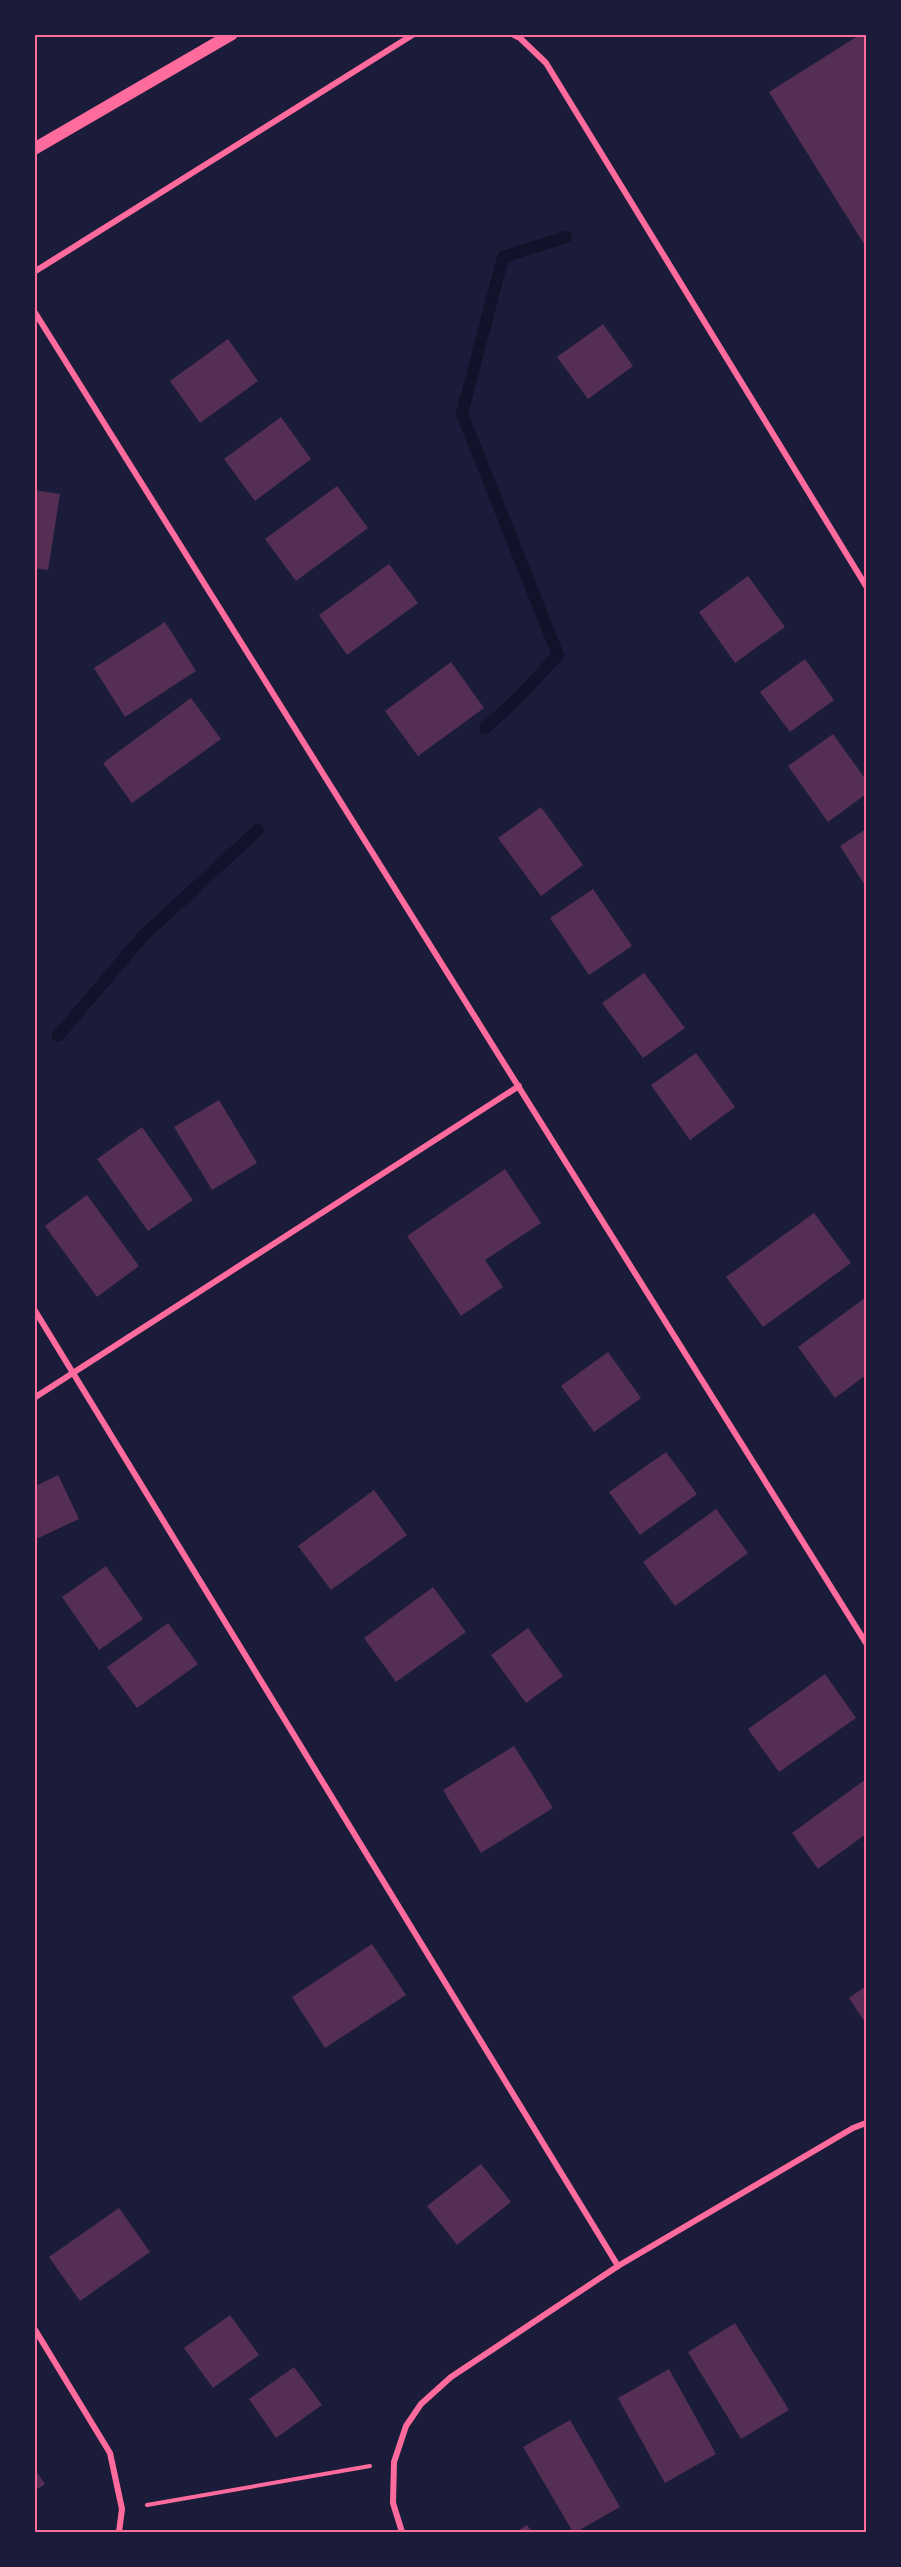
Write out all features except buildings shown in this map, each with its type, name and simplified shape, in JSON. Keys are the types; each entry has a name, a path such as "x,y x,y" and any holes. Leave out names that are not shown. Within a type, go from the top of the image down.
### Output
{"main road":[{"path":"34,149 232,34"}],"street":[{"path":"34,272 414,34"},
{"path":"512,34 520,38 546,63 867,586"},
{"path":"34,311 867,1643"},
{"path":"34,1398 519,1086"},
{"path":"34,1310 618,2266"},
{"path":"402,2532 393,2503 394,2462 406,2426 421,2404 451,2377 618,2266 853,2128 867,2123"},
{"path":"34,2328 110,2453 122,2509 119,2532"}],"path":[{"path":"122,2509 394,2462"}],"waterway":[{"path":"485,728 518,698 558,655 462,414 503,257 566,237"},
{"path":"58,1036 143,936 258,830"}]}
